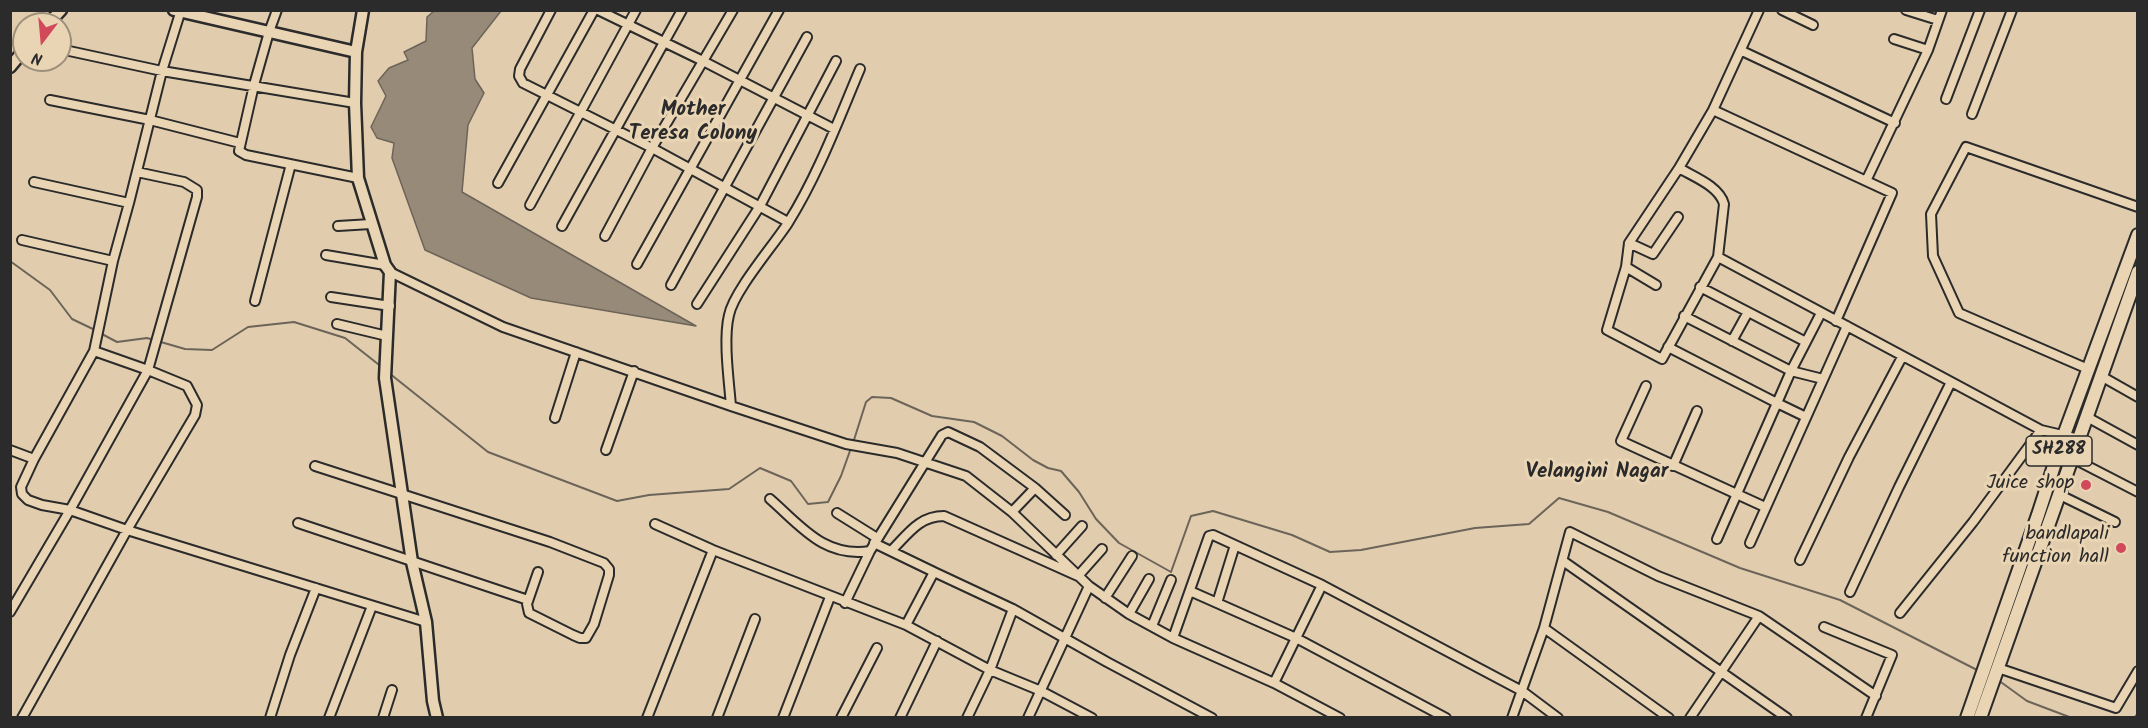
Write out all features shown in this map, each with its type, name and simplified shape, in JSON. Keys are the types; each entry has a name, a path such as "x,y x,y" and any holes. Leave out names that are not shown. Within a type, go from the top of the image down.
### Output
{"main road":[{"name":"SH288","path":"1980,717 1990,674 2064,435 2138,235"},
{"name":"SH288","path":"1967,717 1990,674 2060,495 2138,272"}],"street":[{"path":"277,10 238,148 242,154 358,177"},
{"path":"363,10 356,52 355,103 358,177 371,224 387,268 390,306 385,378 412,562 426,622 437,717"},
{"path":"551,10 520,69 519,76 523,83 652,148 788,222"},
{"path":"498,183 596,10 703,61 834,129"},
{"path":"530,205 636,10"},
{"path":"561,226 682,10"},
{"path":"605,236 652,148 733,10"},
{"path":"637,264 692,170 779,10"},
{"path":"1679,168 1717,191 1724,204 1718,257 1662,359 1607,330 1626,267 1629,243 1679,168 1713,110 1759,10"},
{"path":"1782,10 1813,25"},
{"path":"1906,10 1938,21"},
{"path":"1866,182 1928,50 1942,10"},
{"path":"1946,99 1980,10"},
{"path":"1972,114 2012,10"},
{"path":"356,52 179,11 112,261 94,351 21,487 22,494 28,500 42,505 70,510 127,530 426,622"},
{"path":"671,285 807,37"},
{"path":"1894,39 1928,50"},
{"path":"1742,51 1895,123"},
{"path":"72,52 162,71 355,103"},
{"path":"697,304 760,207 836,61"},
{"path":"731,406 727,333 729,314 737,296 788,222 808,187 860,69"},
{"path":"50,100 150,120 240,142"},
{"path":"1713,110 1892,193 1836,321"},
{"path":"2088,369 1959,313 1933,256 1931,214 1966,147 2138,207"},
{"path":"255,302 291,164"},
{"path":"10,612 148,370 154,351 197,190 184,182 137,172"},
{"path":"34,182 129,203"},
{"path":"1629,243 1653,254 1678,217"},
{"path":"338,226 371,224"},
{"path":"22,240 112,261"},
{"path":"326,255 387,268 502,327 846,444 897,453 966,476 1012,512 1089,586 1129,614 1173,638 1274,683 1340,717"},
{"path":"1718,257 2041,430 2079,439"},
{"path":"1626,267 1656,285"},
{"path":"1700,287 1806,342"},
{"path":"331,297 390,306"},
{"path":"1732,341 1748,312"},
{"path":"1717,539 1791,371 1821,313"},
{"path":"1684,316 1791,371 1823,379"},
{"path":"337,324 387,336"},
{"path":"1750,543 1847,326"},
{"path":"1668,347 1806,417"},
{"path":"22,717 127,530 195,415 198,405 187,386 94,351"},
{"path":"555,418 576,352"},
{"path":"1800,560 1849,457 1902,357"},
{"path":"606,450 634,371"},
{"path":"2101,376 2138,397"},
{"path":"1850,592 1951,382"},
{"path":"1646,386 1621,441 1765,507"},
{"path":"1673,466 1697,411"},
{"path":"2087,417 2138,445"},
{"path":"1900,614 1973,522 2041,430"},
{"path":"845,603 875,540 942,435 948,432 980,447 1035,488 1065,515"},
{"path":"10,450 34,459"},
{"path":"2072,458 2138,492"},
{"path":"315,466 550,542 604,563 609,569 609,575 594,624 586,638 580,638 531,615 527,610 528,600 538,572"},
{"path":"1012,512 1035,488"},
{"path":"2060,495 2115,522"},
{"path":"770,499 826,546 845,552 870,551"},
{"path":"837,513 891,551 1013,609 1212,717"},
{"path":"891,551 923,519 944,516 1078,576"},
{"path":"298,523 528,600"},
{"path":"655,524 713,550 906,625 990,670 1041,691 1092,717"},
{"path":"1056,555 1082,526"},
{"path":"1512,717 1544,628 1570,532 1658,576 1759,616 1876,696"},
{"path":"1173,638 1209,536 1213,535 1322,585 1522,691 1558,717"},
{"path":"1217,603 1235,545"},
{"path":"1078,576 1102,549"},
{"path":"647,717 713,550"},
{"path":"1105,598 1132,556"},
{"path":"1563,561 1787,717"},
{"path":"906,625 934,572"},
{"path":"1129,614 1149,579"},
{"path":"1152,626 1171,580"},
{"path":"1274,683 1322,585"},
{"path":"1028,717 1089,586"},
{"path":"270,717 316,588"},
{"path":"1190,591 1296,638 1446,717"},
{"path":"783,717 830,597"},
{"path":"329,717 372,606"},
{"path":"967,717 990,670 1013,609"},
{"path":"1690,717 1759,616"},
{"path":"717,717 755,619"},
{"path":"1824,627 1892,655 1866,717"},
{"path":"1544,628 1669,717"},
{"path":"900,717 937,641"},
{"path":"841,717 877,648"},
{"path":"1990,674 2116,708 2138,671"},
{"path":"383,717 392,690"}],"shaded area":[{"path":"434,11 501,11 472,48 475,79 484,93 468,125 462,192 696,326 531,298 425,250 392,158 394,143 377,138 371,127 386,96 378,81 389,68 408,60 404,52 426,41 427,17"}],"waterway":[{"path":"10,261 50,290 72,319 95,330"},
{"path":"100,333 117,342 147,338 185,349 212,350 248,327 294,322 345,338 383,368"},
{"path":"389,373 488,452 617,501 649,495 729,489 760,468 791,481 808,504 828,502 851,448"},
{"path":"853,443 866,402 872,397 891,398 932,416 974,422 1002,436 1033,460 1048,468 1061,471 1079,492 1096,519 1119,543 1171,572 1191,516 1213,511 1292,535 1330,552 1361,550 1475,528 1529,524 1559,498 1608,512 1740,568 1840,600 1979,671"},
{"path":"1998,680 2027,701 2072,718"},
{"path":"2134,718 2138,713"}],"place":[{"name":"Juice shop","path":"2086,485"},
{"name":"bandlapali function hall","path":"2121,548"}],"district":[{"name":"Mother Teresa Colony","path":"693,123"},
{"name":"Velangini Nagar","path":"1597,473"}]}
